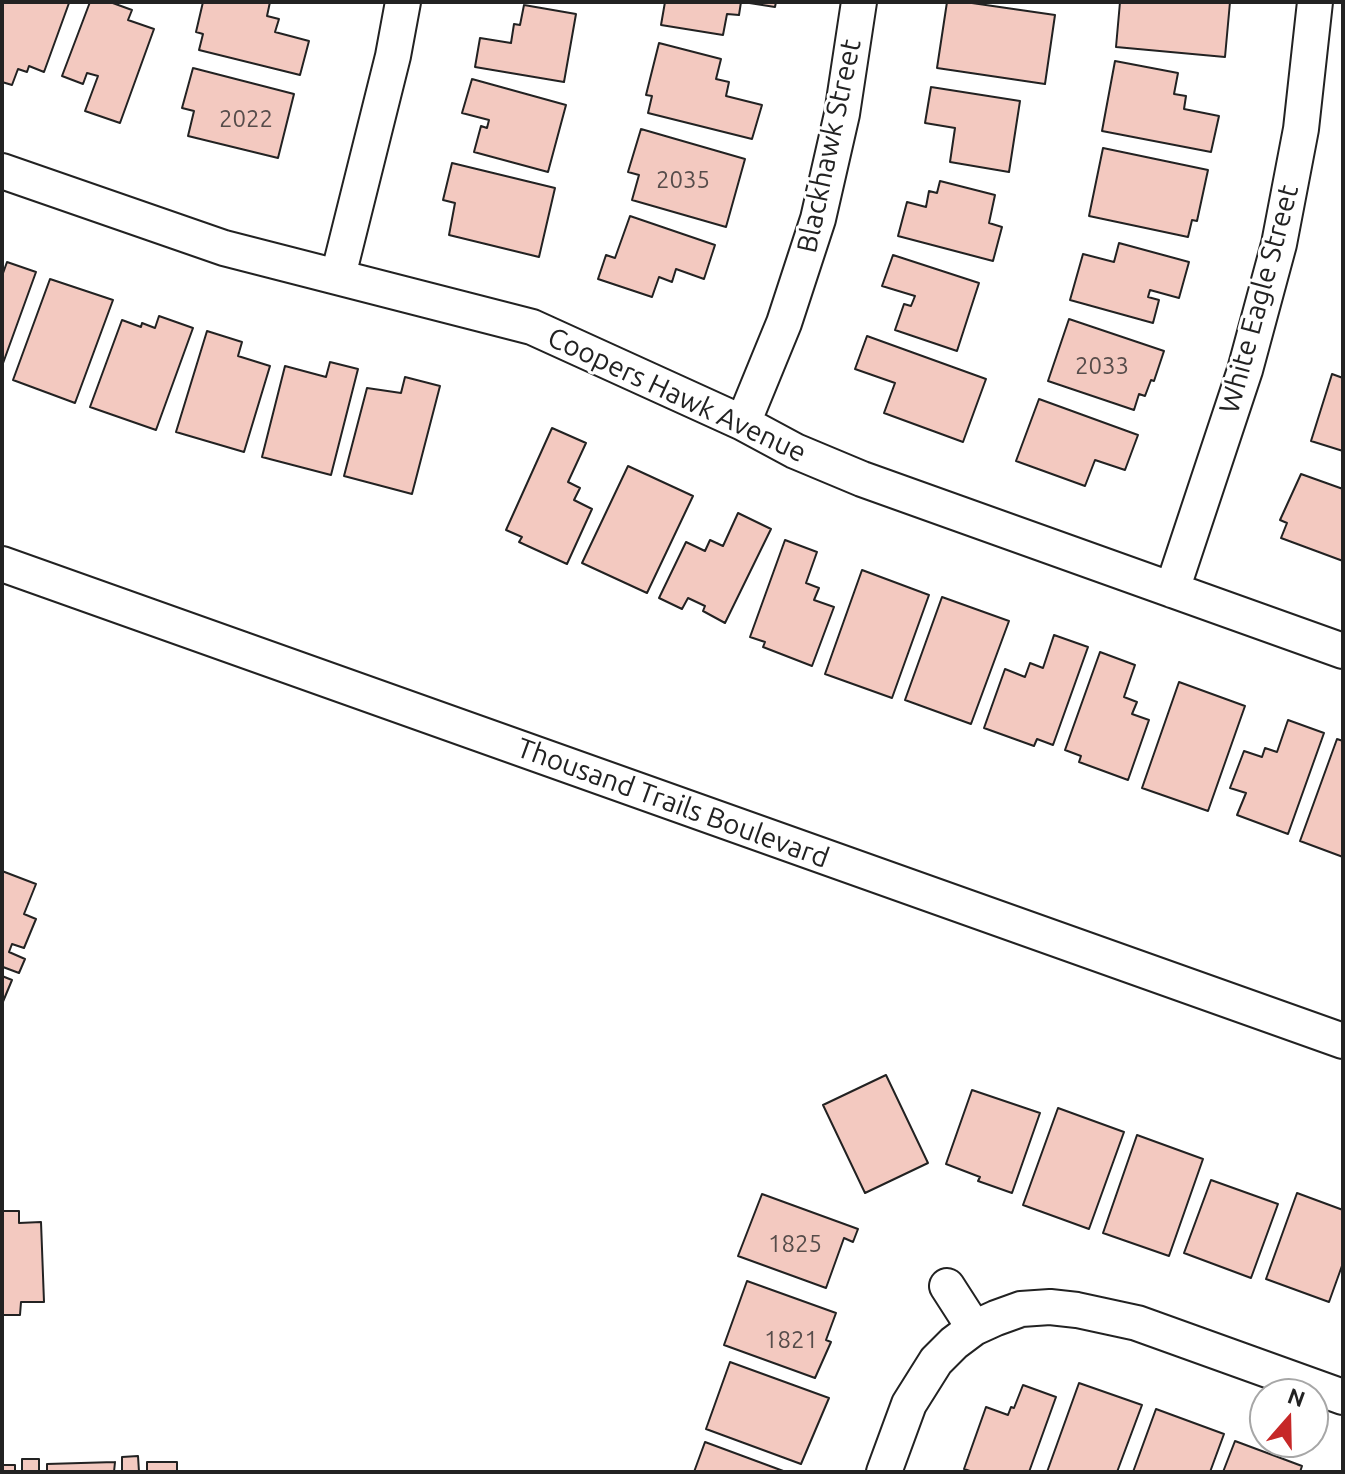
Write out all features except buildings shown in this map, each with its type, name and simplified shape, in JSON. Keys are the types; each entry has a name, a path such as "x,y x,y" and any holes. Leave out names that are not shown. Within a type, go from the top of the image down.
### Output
{"street":[{"path":"338,276 393,56 403,2"},
{"name":"Blackhawk Street","path":"743,423 784,323 818,219 842,114 859,2"},
{"name":"White Eagle Street","path":"1172,590 1245,370 1279,244 1301,129 1315,2"},
{"name":"Coopers Hawk Avenue","path":"2,171 199,241 532,327 743,423 795,451 862,479 1343,651"},
{"name":"Thousand Trails Boulevard","path":"2,564 1343,1041"},
{"path":"947,1286 974,1328"},
{"path":"884,1472 909,1404 921,1383 954,1343 974,1328 1021,1309 1050,1307 1077,1310 1137,1323 1343,1397"}]}
